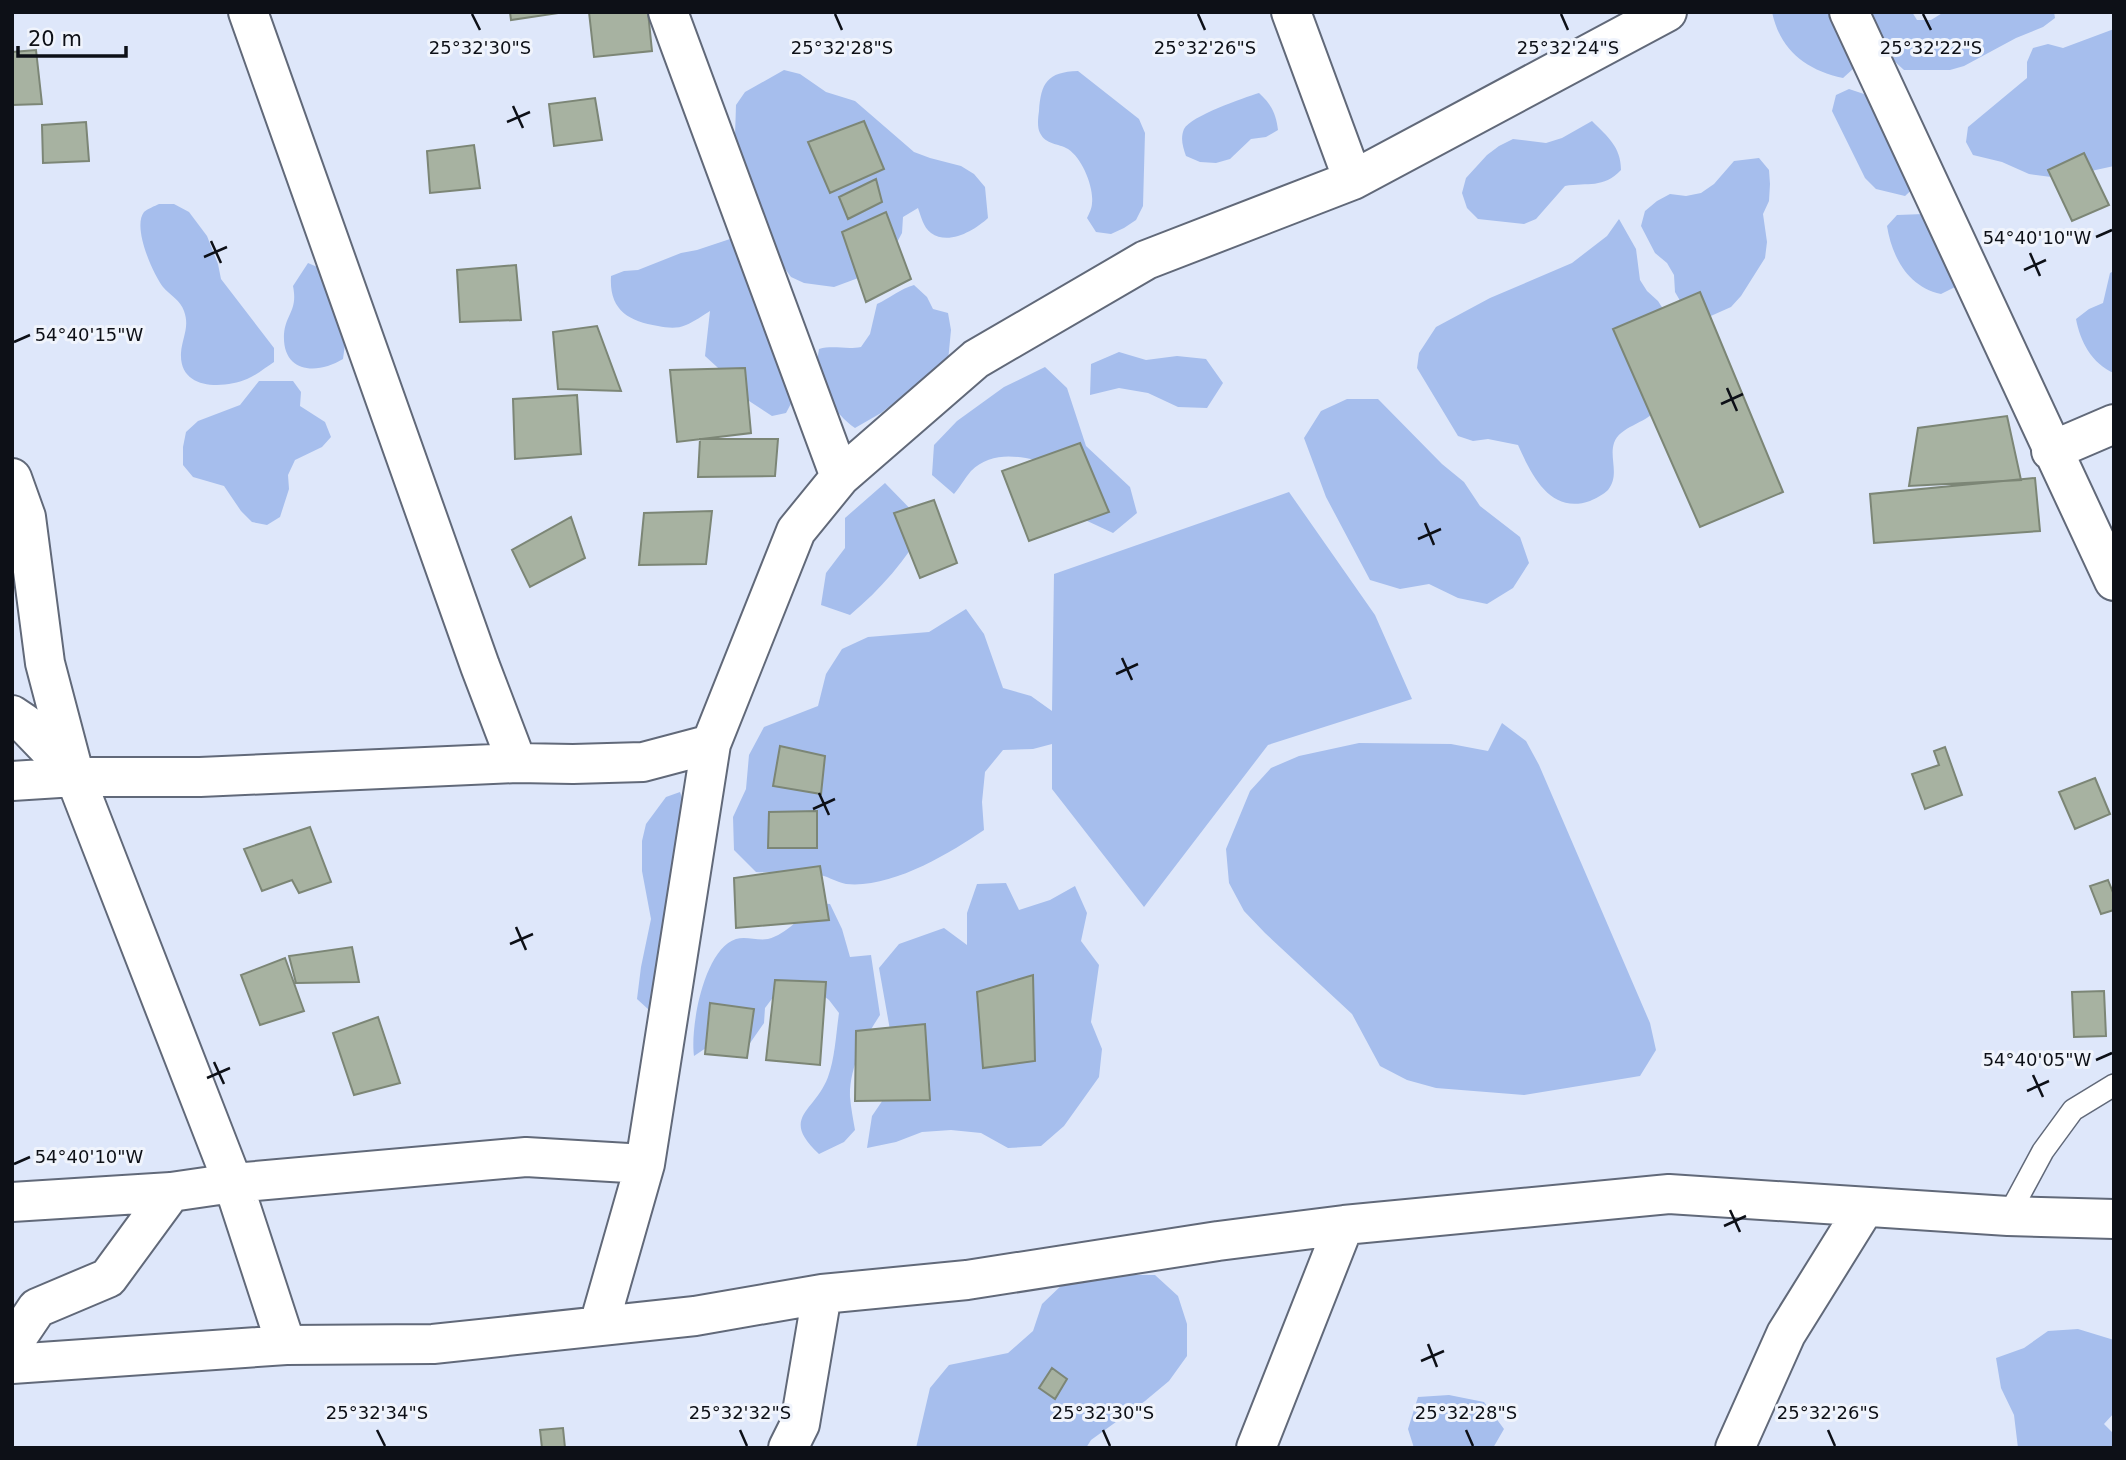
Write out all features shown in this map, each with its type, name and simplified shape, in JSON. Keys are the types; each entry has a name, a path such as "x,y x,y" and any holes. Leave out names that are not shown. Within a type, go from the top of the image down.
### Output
{"street":[{"path":"248,12 480,666 517,763"},
{"path":"668,12 841,477"},
{"path":"1291,12 1353,180"},
{"path":"599,1325 645,1164 710,744 796,531 841,477 976,359 1146,260 1353,180 1667,12"},
{"path":"1849,12 2114,581"},
{"path":"2052,451 2114,425"},
{"path":"12,478 26,517 23,572 75,777 233,1183 286,1345"},
{"path":"12,715 24,723 75,777"},
{"path":"12,781 75,777 200,777 517,763 642,762 710,744"},
{"path":"12,1202 171,1192 233,1183 526,1157 645,1164"},
{"path":"12,1345 37,1308 108,1278 171,1192"},
{"path":"12,1364 286,1345 433,1344 695,1316 822,1294 967,1280 1218,1241 1344,1225 1669,1194 2008,1216 2114,1219"},
{"path":"1735,1448 1786,1334 1865,1207"},
{"path":"1256,1448 1344,1225"},
{"path":"788,1448 800,1424 822,1294"}],"lane":[{"path":"2008,1216 2043,1151 2073,1110 2114,1085"}],"shaded area":[{"path":"1772,12 1834,12 1854,68 1843,78 1806,64 1781,37"},
{"path":"1868,12 1912,12 1917,20 1931,20 1944,12 2054,12 2055,18 2043,27 1964,66 1950,70 1904,70 1893,60"},
{"path":"2114,29 2114,166 2059,178 2029,174 2002,162 1973,155 1966,142 1968,127 2027,78 2027,62 2033,48 2048,44 2063,48"},
{"path":"784,70 800,74 826,92 855,101 914,152 961,166 974,174 985,187 988,218 961,235 938,237 928,231 918,208 903,217 902,233 895,246 861,277 834,287 804,283 791,277 773,252 755,208 751,177 735,136 736,105 745,92"},
{"path":"1078,71 1139,119 1145,133 1143,206 1136,220 1111,234 1096,232 1087,218 1092,205 1091,189 1078,159 1068,149 1046,140 1038,128 1044,86 1059,74"},
{"path":"1849,89 1876,98 1917,185 1905,196 1876,189 1865,178 1832,111 1836,95"},
{"path":"1259,93 1272,109 1278,130 1266,137 1251,139 1230,159 1216,163 1200,162 1186,156 1182,136 1189,124 1218,108"},
{"path":"1592,121 1619,155 1621,170 1614,176 1595,184 1565,186 1536,219 1524,224 1478,219 1467,208 1462,193 1466,178 1499,146 1513,139 1546,143 1562,138"},
{"path":"1759,158 1769,170 1770,184 1769,201 1763,214 1767,242 1765,258 1731,307 1704,319 1690,318 1675,292 1674,275 1667,263 1655,253 1641,226 1645,211 1670,194 1686,196 1701,193 1714,184 1734,161"},
{"path":"159,204 174,204 189,212 207,236 221,279 274,348 274,362 251,377 226,384 204,384 187,374 182,365 181,353 186,322 183,307 163,287 154,272 140,228 144,212"},
{"path":"1924,214 1962,274 1955,287 1941,294 1919,285 1911,278 1898,259 1889,238 1887,226 1897,215"},
{"path":"1619,219 1636,249 1640,280 1674,326 1664,383 1656,410 1617,437 1613,449 1613,478 1608,490 1590,501 1576,504 1564,502 1544,489 1529,468 1518,445 1488,439 1473,441 1458,436 1417,368 1419,353 1436,327 1490,298 1572,263 1607,236"},
{"path":"739,236 794,398 786,413 772,416 746,399 728,377 705,356 710,311 683,326 665,327 629,317 622,312 613,297 611,276 638,270 681,253"},
{"path":"308,263 322,269 345,344 343,359 323,367 312,368 303,367 289,357 284,334 293,307 293,286"},
{"path":"2114,271 2114,373 2099,364 2088,351 2076,319 2103,303 2110,273"},
{"path":"914,285 927,297 933,309 948,313 951,330 948,361 881,413 855,428 838,413 826,393 819,371 819,349 861,347 870,334 877,304"},
{"path":"1119,352 1146,360 1177,356 1206,359 1223,383 1207,408 1178,407 1148,393 1119,388 1090,395 1091,364"},
{"path":"1045,367 1067,388 1086,446 1130,487 1137,513 1113,533 1083,519 1054,466 1022,458 990,459 971,471 954,494 932,475 934,445 957,421 1004,387"},
{"path":"259,381 293,381 301,392 300,406 325,422 331,437 322,447 295,460 288,475 289,489 280,517 267,525 252,522 224,486 193,477 183,465 186,432 198,421 240,405"},
{"path":"1347,399 1378,399 1442,464 1464,482 1480,506 1520,537 1529,563 1513,588 1487,604 1458,598 1429,584 1400,589 1370,580 1326,497 1304,438 1321,411"},
{"path":"885,483 926,525 892,573 850,615 821,605 826,573 845,548 845,518"},
{"path":"1289,492 1375,615 1412,699 1268,745 1144,907 1052,789 1052,744 1033,749 1003,750 985,772 982,802 984,830 937,859 900,875 863,884 846,884 815,874 756,872 734,850 733,817 746,789 749,755 764,727 818,706 826,674 842,649 868,637 929,632 966,609 984,634 1003,688 1031,696 1052,711 1054,574"},
{"path":"1502,723 1526,741 1539,765 1650,1023 1656,1050 1640,1076 1524,1095 1436,1088 1407,1080 1380,1066 1352,1014 1244,911 1229,883 1226,849 1250,791 1271,768 1299,756 1359,743 1451,744 1488,751"},
{"path":"680,792 692,826 660,1000 649,1010 637,999 651,919 642,871 642,841 646,824 666,797"},
{"path":"1006,883 1019,910 1050,900 1075,886 1087,913 1081,941 1099,965 1091,1022 1102,1049 1099,1077 1064,1126 1041,1146 1008,1148 981,1133 951,1130 922,1132 896,1142 867,1148 872,1116 889,1091 890,1030 879,968 899,944 944,928 967,945 967,913 977,884"},
{"path":"815,903 830,904 842,929 850,957 871,955 880,1015 864,1043 852,1075 850,1097 855,1130 844,1142 819,1154 807,1142 801,1123 822,1089 832,1062 839,1013 829,1000 817,991 774,996 765,1008 764,1023 748,1046 706,1048 694,1056 693,1043 697,1009 715,957 736,939 775,937 794,924"},
{"path":"1094,1275 1155,1275 1178,1296 1187,1324 1187,1356 1169,1381 1091,1440 1086,1448 916,1448 930,1388 949,1365 1008,1353 1033,1331 1042,1304 1065,1282"},
{"path":"2078,1329 2114,1340 2114,1413 2104,1424 2114,1434 2114,1448 2018,1448 2014,1415 2001,1388 1996,1358 2024,1348 2048,1331"},
{"path":"1449,1395 1484,1402 1504,1429 1493,1448 1414,1448 1408,1429 1418,1397"}],"building":[{"path":"510,12 559,12 559,13 511,20"},
{"path":"589,12 648,12 652,51 594,57"},
{"path":"36,50 42,104 12,105 12,52"},
{"path":"595,98 602,140 554,146 549,104"},
{"path":"864,121 884,169 830,193 808,142"},
{"path":"86,122 89,161 43,163 42,125"},
{"path":"474,145 480,188 430,193 427,151"},
{"path":"2084,153 2109,205 2072,221 2048,170"},
{"path":"876,179 882,202 848,219 839,197"},
{"path":"886,212 911,279 866,302 842,232"},
{"path":"516,265 521,320 460,322 457,270"},
{"path":"1700,292 1783,492 1700,527 1613,329"},
{"path":"597,326 621,391 558,389 553,332"},
{"path":"745,368 751,433 677,442 670,370"},
{"path":"577,395 581,454 515,459 513,399"},
{"path":"2007,416 2021,480 1909,486 1918,428"},
{"path":"700,439 778,439 775,476 698,477"},
{"path":"1080,443 1109,512 1029,541 1002,471"},
{"path":"2035,478 2040,531 1874,543 1870,494"},
{"path":"934,500 957,563 920,578 894,513"},
{"path":"712,511 706,564 639,565 644,513"},
{"path":"571,517 585,558 530,587 512,550"},
{"path":"780,746 825,756 821,794 773,786"},
{"path":"1945,747 1962,795 1925,809 1912,774 1939,765 1934,751"},
{"path":"2095,778 2110,814 2075,829 2059,792"},
{"path":"817,811 817,848 768,848 769,812"},
{"path":"310,827 331,882 299,893 292,880 262,891 244,849"},
{"path":"820,866 829,920 736,928 734,878"},
{"path":"2108,880 2114,895 2114,910 2101,914 2090,886"},
{"path":"352,947 359,982 296,983 289,956"},
{"path":"285,958 304,1011 260,1025 241,975"},
{"path":"1033,975 1035,1061 983,1068 977,992"},
{"path":"775,980 826,982 820,1065 766,1060"},
{"path":"2104,991 2106,1036 2074,1037 2072,992"},
{"path":"710,1003 754,1009 747,1058 705,1054"},
{"path":"378,1017 400,1083 354,1095 333,1033"},
{"path":"925,1024 930,1100 855,1101 856,1031"},
{"path":"1052,1368 1067,1379 1055,1399 1039,1388"},
{"path":"563,1428 565,1448 542,1448 540,1430"}]}
